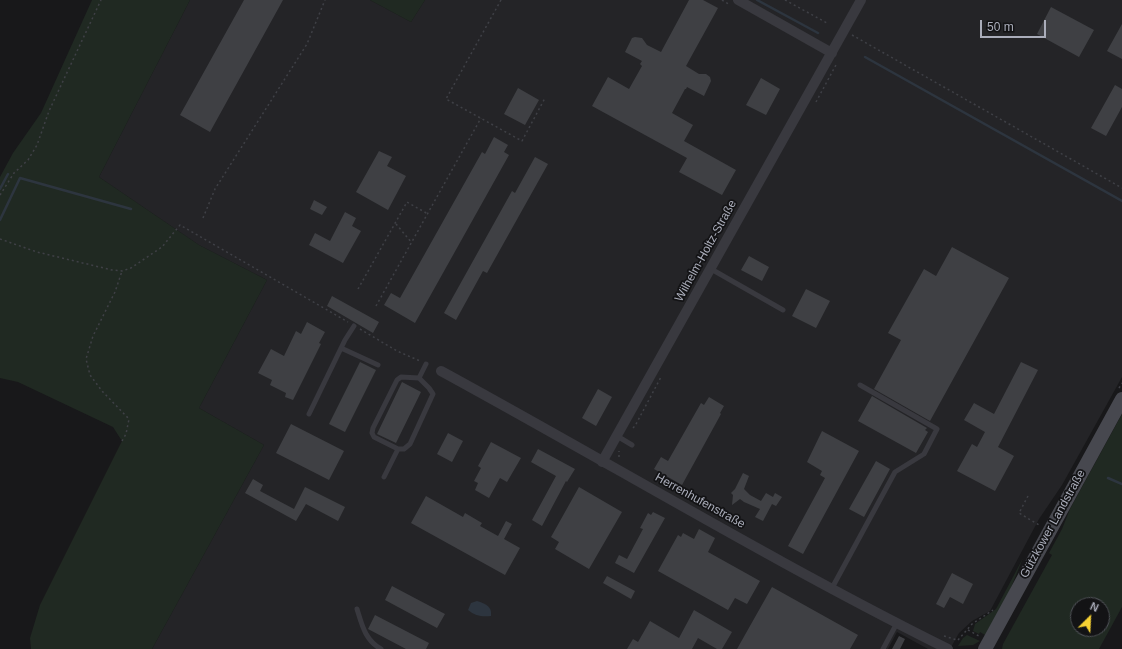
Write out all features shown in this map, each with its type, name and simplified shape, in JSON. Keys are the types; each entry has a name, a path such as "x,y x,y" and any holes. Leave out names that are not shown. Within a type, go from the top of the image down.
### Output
{"main road":[{"name":"Gützkower Landstraße","path":"985,649 1122,399"}],"street":[{"path":"738,0 832,53"},
{"name":"Wilhelm-Holtz-Straße","path":"602,462 861,0"},
{"name":"Herrenhufenstraße","path":"441,371 602,462 832,588 948,649"}],"lane":[{"path":"711,269 784,310"},
{"path":"310,414 341,348 354,326"},
{"path":"341,348 378,365"},
{"path":"419,378 426,364"},
{"path":"401,377 419,378 433,394 410,444 404,449 398,448 374,436 372,433 373,428 397,380 401,377"},
{"path":"832,588 895,472 924,454 937,429 860,385"},
{"path":"617,436 632,445"},
{"path":"384,477 398,448"},
{"path":"357,610 365,636 381,649"},
{"path":"883,649 897,623"}],"path":[{"path":"0,196 14,173 28,160 37,145 49,111 101,0"},
{"path":"203,218 215,189 307,44 325,0"},
{"path":"501,0 446,99 522,140 545,98"},
{"path":"785,0 827,23"},
{"path":"852,35 1122,188"},
{"path":"376,306 480,118"},
{"path":"358,289 396,224 407,202 428,214"},
{"path":"396,224 412,243"},
{"path":"0,240 37,252 112,270 122,271 131,268 162,247 180,225 397,351 426,364"},
{"path":"122,271 115,292 93,336 86,359 90,375 102,391 129,419 126,434 122,441"},
{"path":"1028,496 1019,514 1039,525"},
{"path":"957,640 972,624 992,612 995,607"}],"shaded area":[{"path":"92,0 190,0 99,177 199,245 267,280 199,408 264,445 152,649 31,649 30,638 40,605 122,441 113,427 18,382 0,378 0,177 13,153 41,113"},
{"path":"190,0 370,0 411,22 425,0 1122,0 1122,377 1062,485 1039,519 990,611 972,621 959,633 950,649 928,649 897,632 888,649 152,649 264,445 199,408 267,280 199,245 99,177"},
{"path":"370,0 425,0 411,22"},
{"path":"1122,414 1122,607 1110,629 1110,597 1070,597 1070,637 1106,637 1099,649 1002,649 1003,644 1052,555 1049,553 1062,529 1070,509"},
{"path":"1023,558 1008,595 985,635 980,632 979,634 973,631 975,624 996,609"},
{"path":"477,601 488,606 491,616 479,616 468,610 471,603"},
{"path":"967,635 980,641 973,645 958,646"}],"building":[{"path":"244,0 283,0 210,132 180,115"},
{"path":"689,0 703,0 718,8 686,66 699,74 706,74 710,77 711,81 704,96 687,87 672,113 693,125 684,141 736,170 722,195 679,172 687,158 592,106 608,77 629,89 642,66 640,64 642,61 625,52 632,38 642,38 647,45 661,52"},
{"path":"1051,7 1094,30 1079,57 1037,34"},
{"path":"1122,24 1122,59 1107,51"},
{"path":"761,78 780,89 766,115 746,105"},
{"path":"1115,85 1122,89 1122,107 1106,136 1091,128"},
{"path":"518,88 539,100 525,125 504,114"},
{"path":"494,137 508,145 504,152 509,155 415,323 384,305 391,293 400,298 482,152 485,154"},
{"path":"379,151 392,157 387,166 406,176 388,210 356,192"},
{"path":"535,157 548,164 487,273 483,271 456,320 444,313 512,191 515,193"},
{"path":"314,200 327,207 322,215 310,209"},
{"path":"345,212 356,218 352,226 361,231 343,263 309,245 315,233 330,241"},
{"path":"952,247 1009,278 930,421 874,389 901,340 888,333 924,269 936,276"},
{"path":"749,256 769,267 762,281 741,270"},
{"path":"806,289 830,301 816,328 792,316"},
{"path":"332,296 379,322 373,333 327,306"},
{"path":"307,322 325,332 319,343 321,344 293,400 285,397 286,393 270,385 272,380 258,373 271,349 284,356 296,331 301,334"},
{"path":"360,362 376,370 345,432 329,424"},
{"path":"1021,362 1038,370 998,447 1014,456 995,491 957,471 972,444 977,447 985,432 964,420 974,403 994,414"},
{"path":"402,382 421,392 396,443 377,434"},
{"path":"598,389 612,397 596,426 582,418"},
{"path":"872,396 927,428 925,430 928,432 916,453 858,421"},
{"path":"709,397 724,406 682,485 654,469 661,457 668,461 701,403 704,405"},
{"path":"291,424 344,451 329,480 276,453"},
{"path":"822,431 859,451 803,554 788,546 825,478 820,475 822,471 807,462"},
{"path":"448,433 463,441 452,462 437,454"},
{"path":"491,442 521,458 507,482 500,478 489,498 475,490 478,483 474,481 481,468 478,466"},
{"path":"538,449 575,469 567,482 566,481 542,526 532,520 556,476 531,462"},
{"path":"876,461 890,469 864,517 849,509"},
{"path":"743,473 749,476 744,489 750,495 761,501 766,493 773,497 775,493 782,497 776,506 772,504 763,521 755,517 760,509 740,499 732,505 733,495 731,493 735,489"},
{"path":"253,479 263,485 260,491 294,509 305,487 345,507 338,521 306,504 296,521 245,493"},
{"path":"579,487 622,512 589,569 555,549 559,542 551,537"},
{"path":"426,496 463,517 465,513 482,523 480,526 498,536 506,521 512,524 504,539 520,548 505,575 411,523"},
{"path":"653,512 665,518 634,573 615,563 619,555 627,559 643,529 640,528 648,513 651,515"},
{"path":"699,529 715,538 708,552 760,581 747,604 735,598 728,610 658,571 678,535 681,537 683,533 694,539"},
{"path":"952,573 973,584 963,604 950,597 944,608 936,604"},
{"path":"607,576 635,591 631,599 603,583"},
{"path":"392,586 445,614 437,628 385,600"},
{"path":"772,587 858,635 850,649 737,649"},
{"path":"694,610 732,632 722,649 717,649 698,638 692,649 627,649 633,639 638,642 650,621 679,638"},
{"path":"375,615 429,643 426,649 406,649 368,629"},
{"path":"899,636 905,639 900,649 892,649"}],"waterway":[{"path":"757,0 818,33"},
{"path":"865,57 1122,201"},
{"path":"0,189 8,174"},
{"path":"0,220 20,178 131,209"},
{"path":"1108,478 1122,484"}]}
